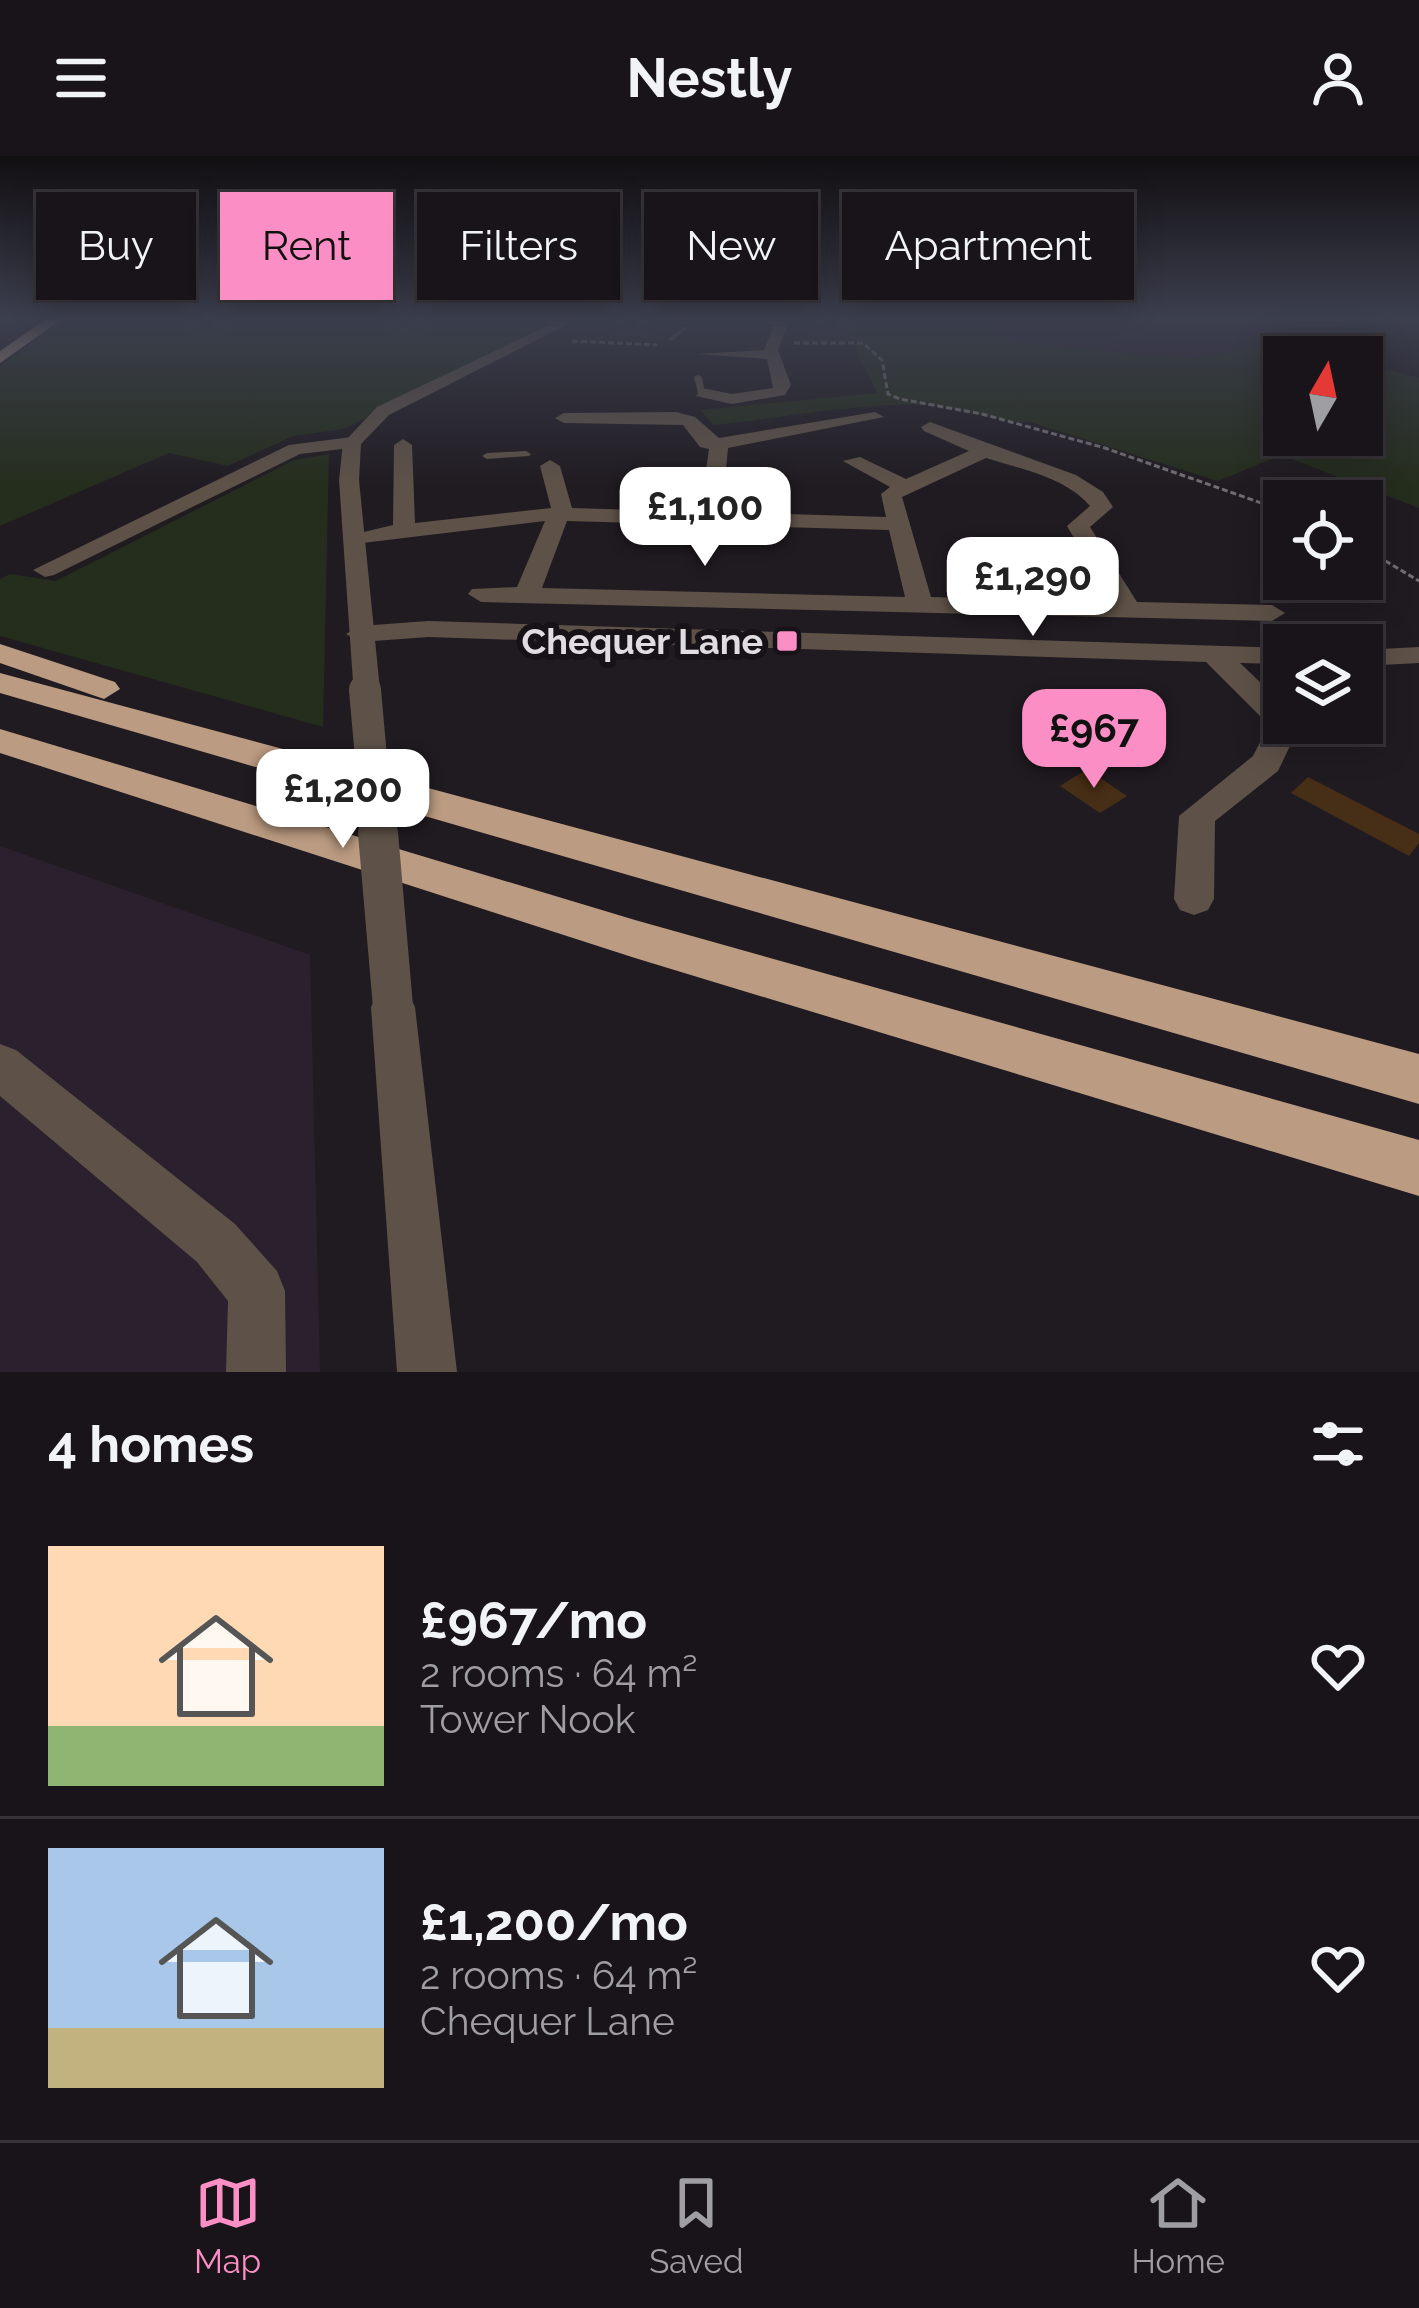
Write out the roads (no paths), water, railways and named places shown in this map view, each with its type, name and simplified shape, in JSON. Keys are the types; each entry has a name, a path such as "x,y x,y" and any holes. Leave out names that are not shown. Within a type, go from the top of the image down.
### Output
{"highway":[{"path":"0,653 118,694 252,754"},
{"path":"0,683 1419,1078"},
{"path":"12,747 635,939 1419,1168"}],"street":[{"path":"45,570 296,448 352,442 383,411 460,374"},
{"path":"700,385 732,399 783,395 779,374"},
{"path":"564,418 676,417 689,422 706,443 719,444 874,418"},
{"path":"930,428 1084,486 1099,497 1102,507 1078,526 1130,611"},
{"path":"352,442 360,634 427,1372"},
{"path":"710,519 719,444"},
{"path":"403,445 404,529"},
{"path":"920,605 891,494 902,485 985,451"},
{"path":"853,461 902,485"},
{"path":"526,595 562,500 540,462"},
{"path":"354,537 559,515 898,524"},
{"path":"481,594 1272,614"},
{"path":"360,634 428,629 1263,655"},
{"path":"1214,654 1263,702"},
{"path":"1383,657 1419,655"},
{"path":"1194,899 1197,815 1266,763 1275,744"},
{"path":"0,1066 216,1243 257,1291 256,1372"}],"lane":[{"path":"487,456 540,462"}],"place":[{"name":"Chequer Lane","path":"787,641"}]}
